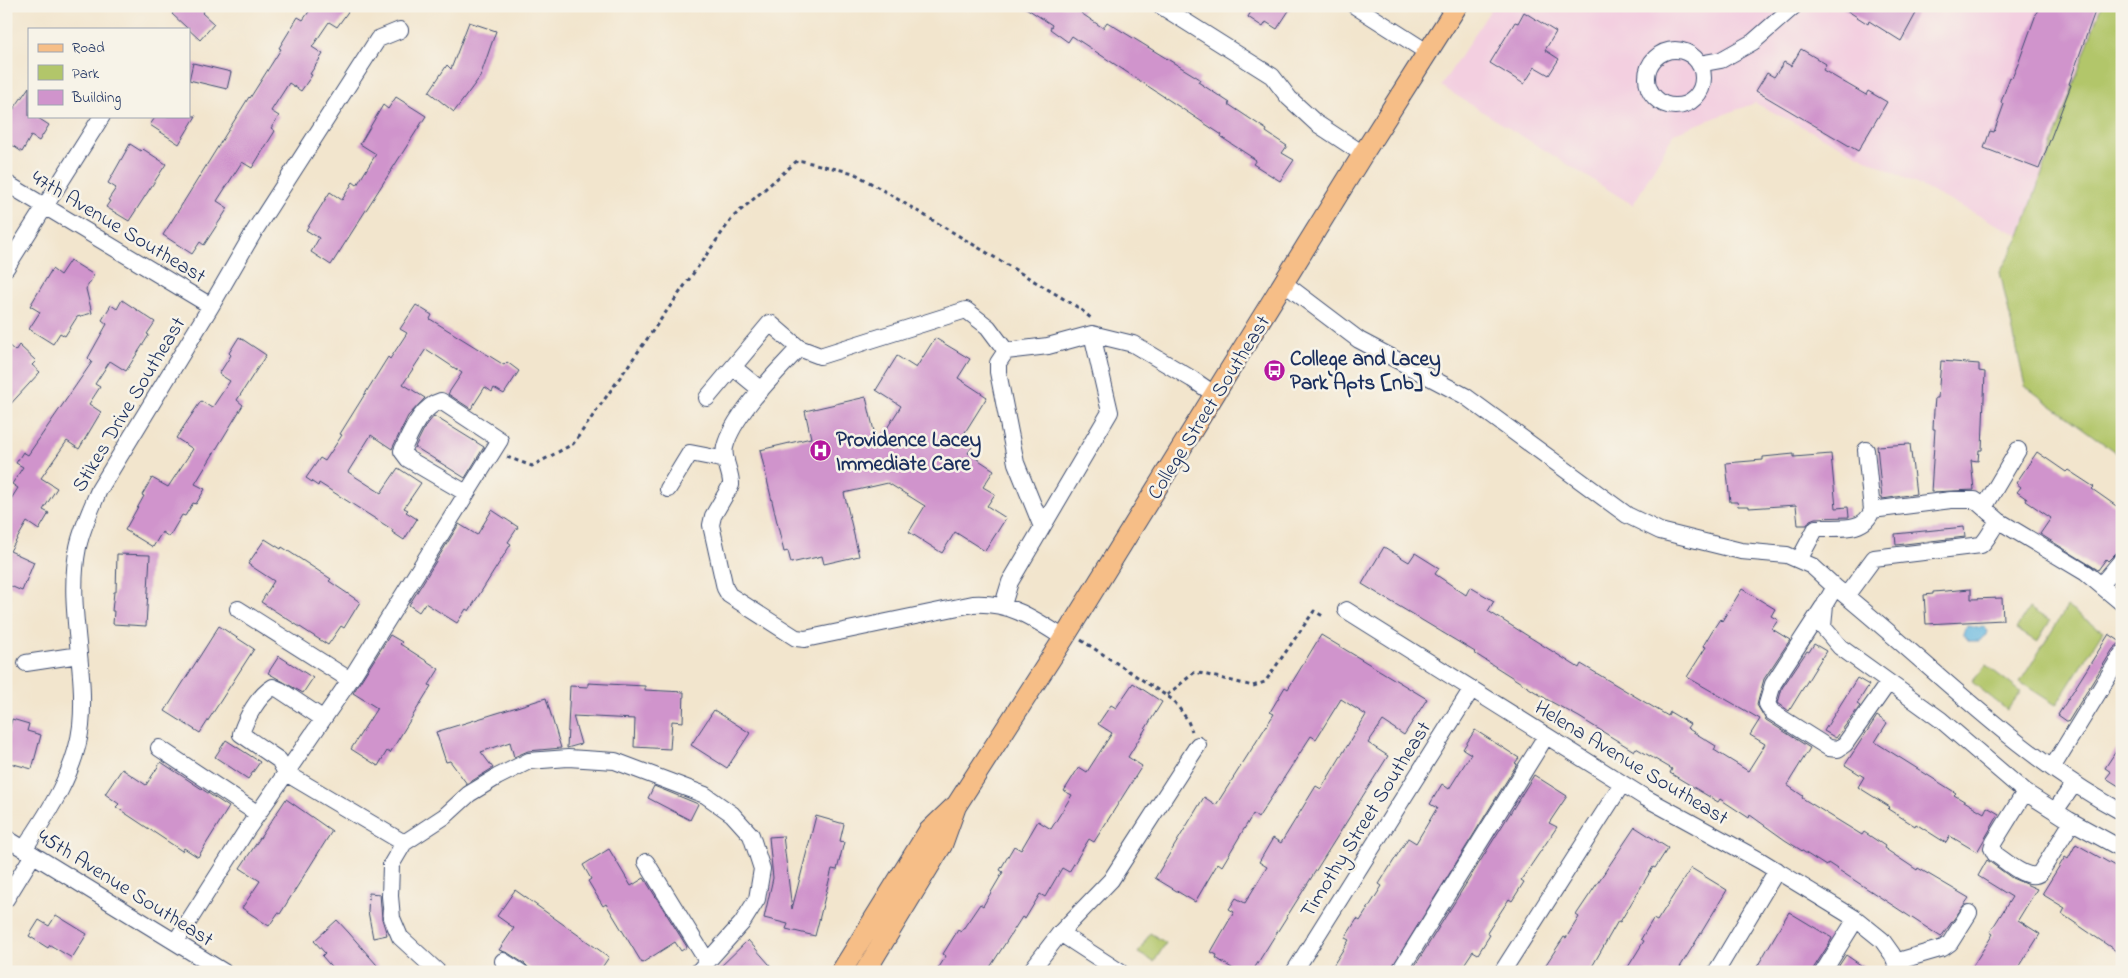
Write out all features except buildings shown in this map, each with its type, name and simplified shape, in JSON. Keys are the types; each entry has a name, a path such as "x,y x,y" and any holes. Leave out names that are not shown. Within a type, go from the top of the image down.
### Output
{"main road":[{"name":"College Street Southeast","path":"865,972 942,845 956,806 1066,635 1214,394 1285,284 1363,154 1457,6"},
{"name":"College Street Southeast","path":"841,972 928,832 956,806"}],"street":[{"path":"1160,6 1272,76 1289,98 1316,123 1363,154"},
{"path":"1355,6 1427,52"},
{"path":"1699,64 1721,60 1753,42 1794,6"},
{"name":"Stikes Drive Southeast","path":"6,899 54,802 76,749 81,727 82,694 75,614 78,547 99,490 255,230 378,39 400,30"},
{"path":"6,268 101,118"},
{"name":"47th Avenue Southeast","path":"6,183 211,306"},
{"path":"1285,284 1359,340 1465,396 1627,514 1660,531 1741,551 1787,555 1812,566 1936,676 2052,768 2074,784 2122,812"},
{"path":"707,398 770,324 799,348 820,356 966,310 988,327 1006,351"},
{"path":"1042,527 1016,463 999,380 998,363 1006,351 1048,346 1093,327 1133,344 1214,394"},
{"path":"1003,605 1010,582 1110,412 1093,327"},
{"path":"799,348 761,390 732,429 724,449 731,485 713,516 711,525 725,588 730,595 796,638 805,638 974,604 1003,605 1066,635"},
{"path":"733,367 761,390"},
{"path":"176,941 322,718 350,680 500,440 441,401 434,403 423,412 402,451 408,459 466,493"},
{"path":"1799,560 1816,528 1859,526 1869,519 1872,510 1866,450"},
{"path":"1984,506 2018,450"},
{"path":"668,489 690,453 726,460"},
{"path":"1872,510 1966,499 1975,500 1984,506 1990,514 2065,560 2101,585 2122,603"},
{"path":"1888,683 1845,744 1838,749 1829,748 1772,712 1767,704 1773,684 1825,604 1841,592 1874,558 1981,545 1987,539 1990,529 2000,521"},
{"path":"2101,585 2122,560"},
{"path":"1825,604 1823,627 1840,646 1941,720 2026,792 2072,822 2122,849"},
{"path":"238,609 350,680"},
{"name":"Helena Avenue Southeast","path":"1346,610 1622,784 1777,870 1856,919 1875,934 1896,963"},
{"path":"26,663 79,654"},
{"path":"2052,768 2122,654"},
{"path":"322,718 280,690 273,688 265,692 244,724 241,734 279,760 286,773 404,843"},
{"name":"Timothy Street Southeast","path":"1294,972 1471,690"},
{"path":"1399,972 1546,736"},
{"path":"1030,972 1060,933 1111,880 1198,745"},
{"path":"159,748 258,814"},
{"path":"438,972 400,937 392,918 390,896 392,865 404,843 445,816 469,794 497,777 529,761 568,758 615,761 705,795 732,814 751,835 762,869 757,899 742,923 702,966 646,862"},
{"path":"1502,972 1622,784"},
{"path":"2055,811 2074,784"},
{"path":"2026,792 1992,848 1995,854 2027,875 2037,876 2040,873 2072,822"},
{"name":"45th Avenue Southeast","path":"6,838 224,972"},
{"path":"1716,972 1777,870"},
{"path":"1896,963 1943,948 1950,943 1970,912"},
{"path":"1823,972 1856,919"},
{"path":"1060,933 1120,972"},
{"path":"503,961 520,972"}],"path":[{"path":"492,452 532,466 573,444 733,217 798,160 854,173 1079,308 1093,327"},
{"path":"1167,695 1195,672 1253,686 1265,682 1314,611 1323,616"},
{"path":"1066,635 1167,695 1187,719 1198,745"}],"shaded area":[{"path":"1493,6 2101,6 2020,236 1755,103 1674,133 1633,205 1441,86"}],"green space":[{"path":"2101,6 2122,6 2122,457 2025,386 2000,272 2020,236"},
{"path":"2067,607 2103,631 2056,705 2020,682"},
{"path":"2029,608 2050,621 2037,642 2016,629"},
{"path":"1986,665 2021,692 2007,710 1972,682"},
{"path":"1150,933 1166,943 1154,962 1138,953"}],"water":[{"path":"1968,626 1977,628 1983,626 1988,631 1987,635 1979,641 1969,641 1963,634"}],"place":[{"name":"College and Lacey Park Apts [nb]","path":"1274,370"},
{"name":"Providence Lacey Immediate Care","path":"820,451"}]}
